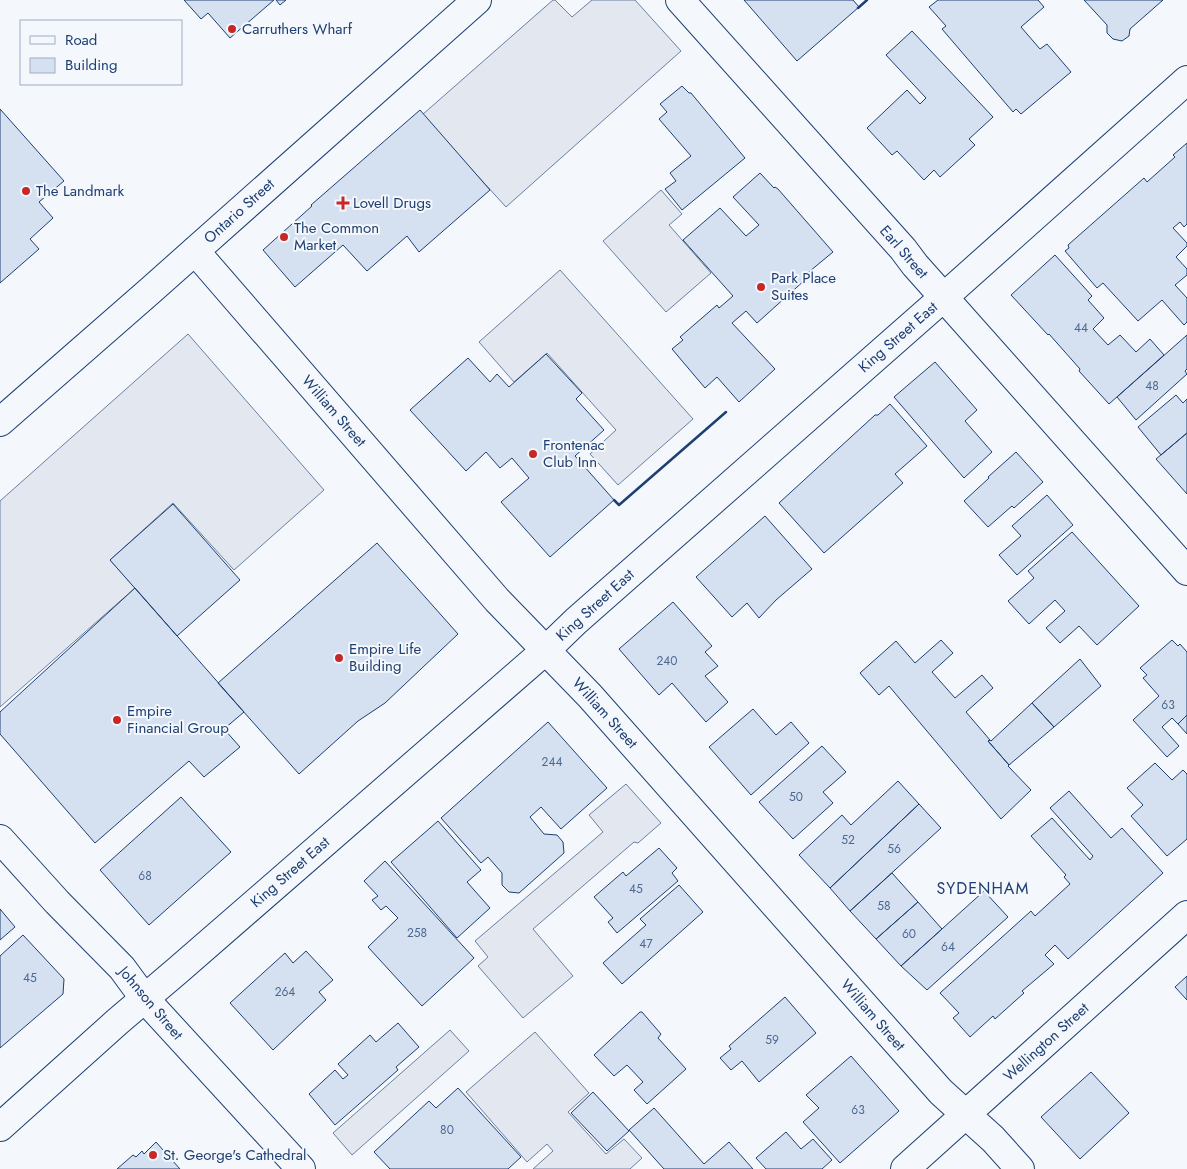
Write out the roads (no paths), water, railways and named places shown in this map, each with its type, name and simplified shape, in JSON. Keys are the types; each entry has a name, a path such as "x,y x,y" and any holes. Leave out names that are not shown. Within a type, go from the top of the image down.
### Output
{"street":[{"name":"Ontario Street","path":"0,422 477,0"},
{"name":"Earl Street","path":"680,0 1187,571"},
{"name":"King Street East","path":"0,1127 144,998 546,650 576,621 1187,80"},
{"name":"William Street","path":"194,251 497,600 590,696 941,1092 993,1139 1020,1169"},
{"name":"Johnson Street","path":"0,839 56,902 122,968 144,998 301,1169"},
{"name":"Wellington Street","path":"905,1169 1187,915"}],"place":[{"name":"Carruthers Wharf","path":"232,29"},
{"name":"The Landmark","path":"26,191"},
{"name":"Lovell Drugs","path":"343,203"},
{"name":"The Common Market","path":"284,237"},
{"name":"Park Place Suites","path":"761,287"},
{"name":"Frontenac Club Inn","path":"533,454"},
{"name":"Empire Life Building","path":"339,658"},
{"name":"Empire Financial Group","path":"117,720"},
{"name":"St. George's Cathedral","path":"153,1155"}],"district":[{"name":"SYDENHAM","path":"983,888"}]}
